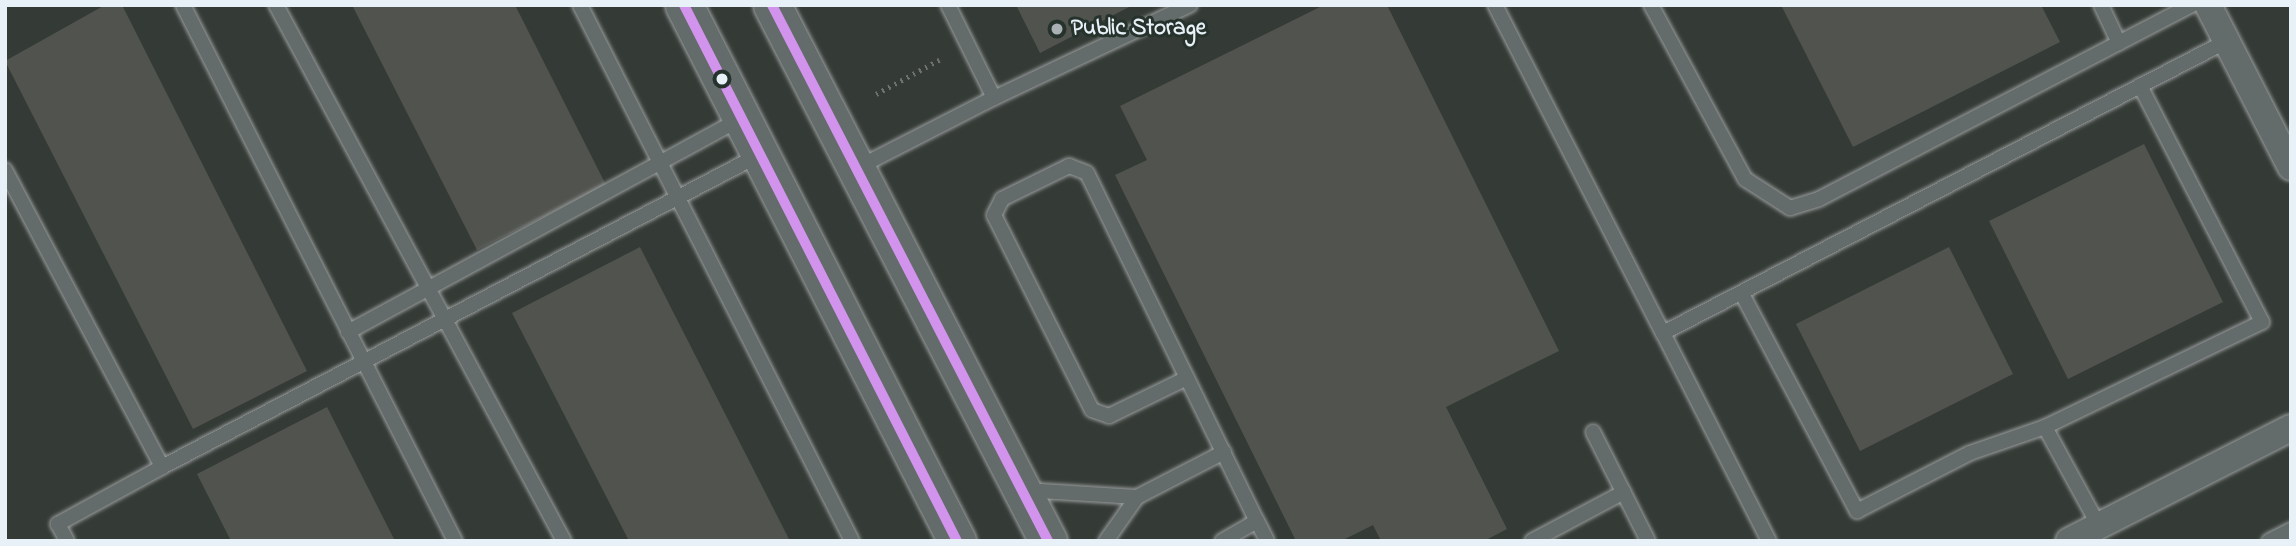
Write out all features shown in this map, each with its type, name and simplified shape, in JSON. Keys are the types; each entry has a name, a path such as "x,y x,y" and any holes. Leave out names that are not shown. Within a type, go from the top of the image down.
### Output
{"main road":[{"path":"684,5 957,541"},
{"path":"772,5 1048,541"}],"street":[{"path":"2208,5 2291,167"},
{"path":"2068,541 2102,533 2291,428"}],"lane":[{"path":"183,5 455,541"},
{"path":"276,5 564,541"},
{"path":"580,5 679,195 852,541"},
{"path":"948,5 994,97"},
{"path":"857,168 994,97 1190,5"},
{"path":"1495,5 1769,541"},
{"path":"1651,5 1745,179 1790,208 1819,199 2191,5"},
{"path":"2101,5 2119,43"},
{"path":"1663,333 2227,41"},
{"path":"1742,294 1857,511 1970,453 2045,427 2262,322 2140,86"},
{"path":"348,332 432,291 742,118"},
{"path":"66,541 58,524 761,154"},
{"path":"1187,378 1109,416 1092,410 994,215 1002,199 1069,166 1087,173 1267,541"},
{"path":"5,170 162,467"},
{"path":"2045,427 2102,533"},
{"path":"1593,432 1648,541"},
{"path":"1106,541 1137,497 1224,452"},
{"path":"1022,490 1137,497"},
{"path":"1532,541 1624,492"},
{"path":"1222,541 1258,521"},
{"path":"2269,541 2291,530"}],"path":[{"path":"876,94 939,60"}],"building":[{"path":"105,5 122,5 307,371 193,429 5,61"},
{"path":"352,5 515,5 606,185 477,250"},
{"name":"Public Storage","path":"1016,5 1133,5 1040,53"},
{"path":"1324,5 1387,5 1559,351 1446,407 1507,529 1484,541 1381,541 1373,525 1341,541 1296,541 1115,175 1147,160 1120,106"},
{"path":"1781,5 2041,5 2060,42 1853,147"},
{"path":"2144,144 2223,302 2068,379 1989,221"},
{"path":"640,247 790,541 629,541 512,313"},
{"path":"1949,247 2013,374 1860,451 1796,324"},
{"path":"327,407 395,541 231,541 197,474"}],"transit line":[{"path":"684,5 957,541"},
{"path":"772,5 1048,541"}],"place":[{"name":"Public Storage","path":"1057,29"}]}
